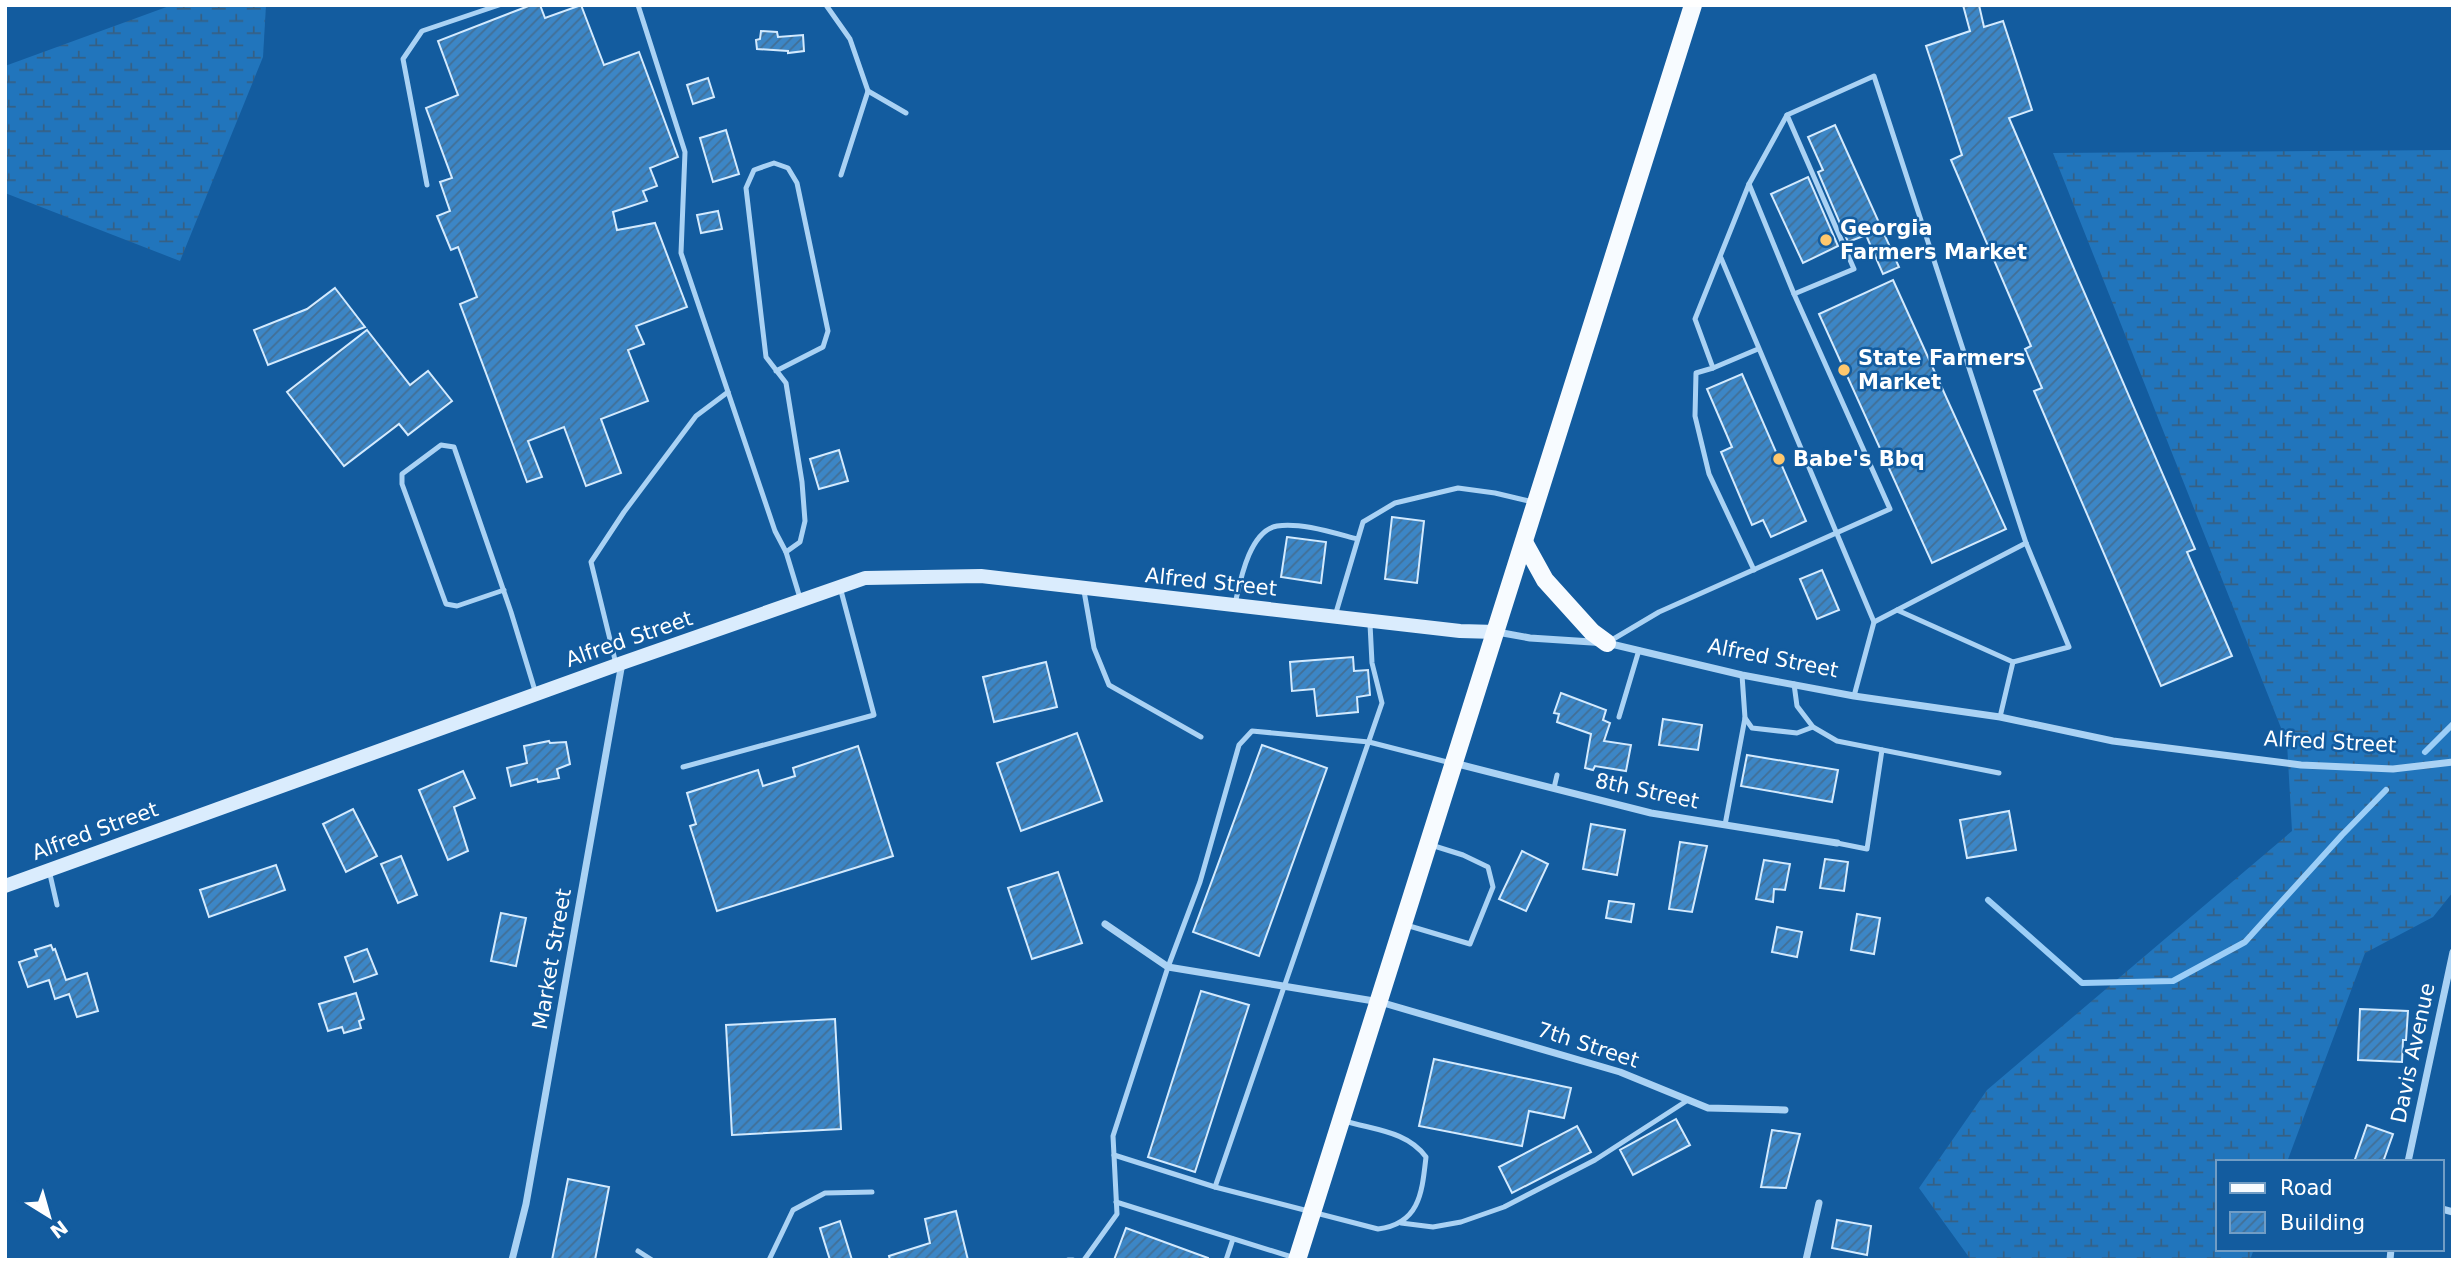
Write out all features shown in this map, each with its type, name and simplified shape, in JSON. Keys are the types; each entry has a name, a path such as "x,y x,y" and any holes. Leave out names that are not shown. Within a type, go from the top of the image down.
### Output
{"main road":[{"path":"1298,1259 1693,5"},
{"path":"1524,542 1545,580 1592,632 1607,643"},
{"name":"Alfred Street","path":"5,886 865,578 981,576 1460,631 1496,632"}],"street":[{"name":"Alfred Street","path":"1496,632 1530,638 1607,643 1742,675 1854,696 2000,717 2113,741 2301,765 2393,769 2453,762"},
{"name":"Market Street","path":"512,1260 526,1204 619,664"},
{"name":"8th Street","path":"1453,763 1651,813 1836,843"},
{"path":"1105,924 1168,967"},
{"name":"Davis Avenue","path":"2408,1160 2453,952"},
{"name":"7th Street","path":"1168,967 1380,1002 1619,1072 1707,1108 1785,1110"},
{"path":"1806,1260 1819,1203"}],"lane":[{"path":"428,185 403,59 422,31 499,5"},
{"path":"638,5 685,152 681,253 801,601"},
{"path":"826,5 850,39 868,91 841,175"},
{"path":"1713,368 1695,319 1749,184 1787,115 1874,76 2026,543 2069,647 2013,662 1897,610"},
{"path":"868,91 906,113"},
{"path":"1787,115 1854,269 1794,294"},
{"path":"776,371 823,347 828,331 797,183 788,168 774,163 754,170 746,188 766,357 776,371 786,383 802,482 805,521 800,542 786,552"},
{"path":"1607,643 1659,612 1890,509 1794,294 1749,184"},
{"path":"1721,258 1874,622 1854,696"},
{"path":"1754,570 1709,474 1695,416 1696,373 1758,349"},
{"path":"619,664 591,562 624,512 696,416 728,392"},
{"path":"503,590 457,606 446,604 402,484 402,474 441,445 454,447 503,590 536,694"},
{"path":"1334,617 1363,522 1395,503 1458,488 1536,503"},
{"path":"1235,606 1243,569 1257,539 1275,526 1310,528 1357,538"},
{"path":"1874,622 2026,543"},
{"path":"683,767 874,715 840,587"},
{"path":"1084,587 1094,648 1109,685 1201,737"},
{"path":"1215,1186 1382,703 1372,663 1370,621"},
{"path":"1619,717 1639,650"},
{"path":"2000,717 2013,662"},
{"path":"1725,825 1745,718 1742,675"},
{"path":"1794,684 1797,706 1813,726 1837,741 1999,772"},
{"path":"1745,718 1752,728 1770,731 1797,733 1813,726"},
{"path":"1084,1260 1117,1214 1112,1136 1168,967 1200,881 1239,745 1252,731 1369,741 1453,763"},
{"path":"1836,843 1867,849 1882,750"},
{"path":"1554,788 1558,775"},
{"path":"1404,924 1470,944 1493,887 1488,867 1463,855 1428,844"},
{"path":"48,870 57,905"},
{"path":"1114,1155 1215,1186 1378,1229 1401,1223 1433,1227 1461,1222 1504,1207 1595,1160 1688,1100"},
{"path":"1342,1120 1404,1136 1418,1146 1426,1157 1422,1188 1414,1209 1401,1223"},
{"path":"769,1260 793,1210 825,1193 872,1192"},
{"path":"1116,1202 1298,1259"},
{"path":"1226,1260 1233,1239"},
{"path":"638,1251 652,1260"}],"green space":[{"path":"172,5 266,5 263,57 180,261 5,193 5,66"},
{"path":"2452,150 2453,892 2433,917 2365,953 2288,1160 2216,1160 2216,1251 2253,1251 2250,1260 1971,1260 1919,1188 1987,1090 2292,831 2287,743 2053,153"}],"building":[{"path":"531,5 540,5 545,18 581,5 604,65 639,52 678,157 650,168 657,186 643,191 647,201 613,212 617,230 655,223 687,307 636,326 644,344 628,350 648,401 601,419 621,473 586,486 564,427 528,441 542,477 527,482 460,304 477,297 458,247 451,250 437,216 450,211 440,182 452,178 426,108 458,95 438,41"},
{"path":"1963,5 1979,5 1984,27 2003,21 2032,110 2009,118 2195,549 2187,552 2232,656 2161,686 2034,391 2042,388 2025,349 2031,346 1951,160 1962,155 1926,46 1970,31"},
{"path":"761,31 777,32 778,37 803,35 804,51 788,53 757,49 756,40 760,39"},
{"path":"708,78 714,97 693,104 687,85"},
{"path":"1835,125 1899,267 1883,274 1866,235 1848,242 1818,172 1823,170 1808,137"},
{"path":"726,130 739,174 713,182 700,138"},
{"path":"1808,177 1838,246 1803,263 1771,194"},
{"path":"718,211 722,229 701,233 697,215"},
{"path":"1893,280 2006,529 1932,563 1819,314"},
{"path":"335,288 365,327 268,365 254,330 307,309"},
{"path":"367,330 410,385 428,371 452,401 408,435 399,424 344,466 287,392"},
{"path":"1742,374 1806,521 1771,537 1763,520 1752,525 1721,452 1732,447 1707,389"},
{"path":"839,450 848,481 819,489 810,459"},
{"path":"1392,517 1424,521 1417,583 1385,579"},
{"path":"1287,537 1326,542 1321,583 1281,577"},
{"path":"1822,570 1839,610 1817,619 1800,579"},
{"path":"1353,657 1354,671 1368,670 1370,695 1357,697 1358,712 1317,716 1314,689 1292,691 1290,662"},
{"path":"1046,662 1057,707 994,722 983,677"},
{"path":"1561,693 1606,710 1603,720 1610,723 1604,741 1631,745 1626,771 1595,766 1593,770 1585,768 1591,734 1557,722 1559,714 1554,713"},
{"path":"1663,719 1702,725 1698,750 1659,745"},
{"path":"1077,733 1102,801 1021,831 997,763"},
{"path":"549,741 566,742 570,764 557,769 559,778 538,782 537,779 511,786 507,768 527,763 524,746"},
{"path":"1262,745 1327,768 1259,956 1193,932"},
{"path":"858,746 893,856 717,911 690,826 696,824 687,793 758,770 763,786 795,776 793,768"},
{"path":"1747,755 1838,770 1832,802 1741,786"},
{"path":"463,771 475,798 454,807 468,851 448,860 419,790"},
{"path":"353,809 377,856 346,872 323,824"},
{"path":"2009,811 2016,850 1967,858 1960,820"},
{"path":"1591,824 1625,830 1617,875 1583,869"},
{"path":"1680,842 1707,846 1692,912 1669,909"},
{"path":"1522,851 1548,864 1526,911 1499,899"},
{"path":"401,856 417,895 398,903 381,864"},
{"path":"1825,859 1848,862 1844,891 1820,888"},
{"path":"1764,860 1790,864 1785,890 1774,889 1773,902 1756,899"},
{"path":"276,865 285,890 209,917 200,890"},
{"path":"1058,872 1082,943 1032,959 1008,888"},
{"path":"1609,901 1634,904 1631,922 1606,918"},
{"path":"501,913 526,918 516,966 491,961"},
{"path":"1857,914 1880,918 1874,954 1851,950"},
{"path":"1777,927 1802,932 1797,957 1772,952"},
{"path":"51,945 53,950 55,949 66,980 87,973 98,1011 77,1017 69,994 55,999 49,980 28,987 19,962 37,956 35,950"},
{"path":"367,949 377,974 354,982 345,957"},
{"path":"1201,991 1249,1005 1195,1172 1148,1157"},
{"path":"356,993 364,1019 359,1021 361,1028 344,1033 342,1027 328,1031 319,1004"},
{"path":"2360,1009 2408,1011 2402,1062 2358,1060"},
{"path":"835,1019 841,1129 732,1135 726,1025"},
{"path":"1434,1059 1571,1088 1564,1118 1529,1111 1522,1146 1419,1126"},
{"path":"1676,1119 1690,1145 1633,1175 1620,1150"},
{"path":"2367,1125 2393,1134 2384,1160 2355,1160"},
{"path":"1577,1126 1591,1152 1512,1193 1499,1167"},
{"path":"1772,1130 1800,1134 1786,1188 1761,1187"},
{"path":"568,1179 609,1187 595,1260 552,1260"},
{"path":"956,1211 968,1260 890,1260 889,1256 930,1243 925,1219"},
{"path":"1837,1220 1871,1226 1867,1255 1832,1248"},
{"path":"840,1221 852,1260 830,1260 820,1228"},
{"path":"1126,1228 1208,1258 1208,1260 1114,1260"}],"waterway":[{"path":"2425,752 2453,724"},
{"path":"1988,900 2082,983 2173,981 2245,942 2386,790"}],"place":[{"name":"Georgia Farmers Market","path":"1826,240"},
{"name":"State Farmers Market","path":"1844,370"},
{"name":"Babe's Bbq","path":"1779,459"}]}
